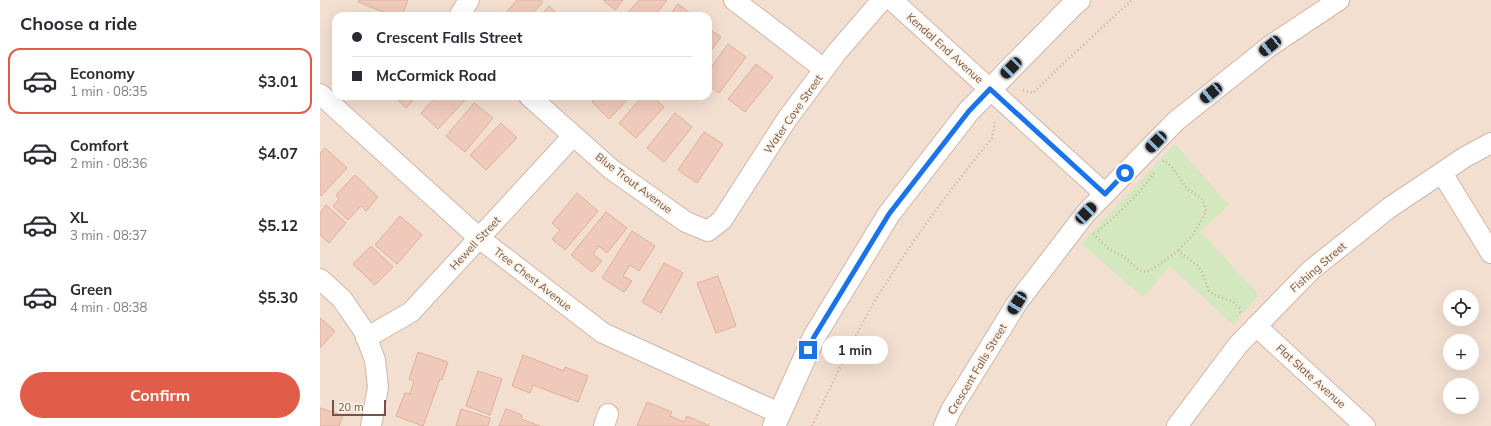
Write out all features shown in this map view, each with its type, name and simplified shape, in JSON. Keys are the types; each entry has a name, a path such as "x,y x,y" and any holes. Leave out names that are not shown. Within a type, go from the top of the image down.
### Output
{"street":[{"path":"462,12 469,0"},
{"path":"734,0 824,69"},
{"name":"Water Cove Street","path":"708,231 722,220 787,119 824,69 882,0"},
{"name":"Kendal End Avenue","path":"892,0 1105,194"},
{"path":"777,420 814,337 889,214 969,111 1079,0"},
{"name":"Crescent Falls Street","path":"944,426 951,410 1017,303 1086,213 1176,121 1270,46 1339,0"},
{"name":"Tree Chest Avenue","path":"320,94 479,238 603,334 777,420"},
{"name":"Blue Trout Avenue","path":"533,100 611,169 686,222 708,231"},
{"name":"Hewell Street","path":"366,338 411,312 573,136"},
{"name":"Fishing Street","path":"1177,426 1238,345 1249,321 1389,208 1465,157 1491,143"},
{"path":"1442,172 1491,253"},
{"path":"320,279 342,300 364,331 375,360 378,388 371,426"},
{"name":"Flat Slate Avenue","path":"1249,321 1365,426"}],"path":[{"path":"1023,90 1033,93 1078,49 1132,0"},
{"path":"812,426 844,358 873,306 911,246 992,138 996,118"},
{"path":"1094,234 1108,249 1124,257 1139,270 1146,272 1178,251 1202,222 1206,211 1200,196 1187,189 1173,168 1164,160 1160,164"},
{"path":"1087,236 1094,234 1124,208 1155,170"},
{"path":"1178,251 1198,266 1203,274 1209,291 1214,295 1232,300 1249,321"}],"shaded area":[{"path":"320,0 1491,0 1491,426 320,426"}],"green space":[{"path":"1175,144 1229,205 1201,232 1259,295 1233,325 1170,266 1143,297 1081,244"}],"building":[{"path":"359,0 408,0 404,12 383,12 358,2"},
{"path":"517,0 540,0 543,2 534,12 506,12"},
{"path":"603,0 623,0 615,10"},
{"path":"639,0 667,0 657,12 628,12"},
{"path":"678,4 689,12 672,12"},
{"path":"549,6 556,12 544,12"},
{"path":"712,31 721,37 712,49"},
{"path":"728,44 746,57 719,93 712,88 712,66"},
{"path":"756,64 773,77 745,112 728,99"},
{"path":"398,100 413,100 406,108"},
{"path":"433,100 465,100 438,129 421,113"},
{"path":"594,100 627,100 609,119 592,102"},
{"path":"639,100 656,100 664,107 636,138 619,123"},
{"path":"474,103 493,118 465,152 446,136"},
{"path":"675,113 692,127 664,162 647,148"},
{"path":"501,123 517,138 486,170 470,155"},
{"path":"704,132 723,144 697,183 678,170"},
{"path":"325,148 347,168 321,196 320,153"},
{"path":"355,175 378,197 366,211 361,206 348,220 333,206 339,199 336,195"},
{"path":"577,193 598,211 565,250 552,239 560,230 552,223"},
{"path":"326,205 346,223 329,243 320,235 320,213"},
{"path":"606,212 627,228 607,253 599,246 593,254 602,261 592,272 571,255"},
{"path":"400,216 422,235 397,264 375,245"},
{"path":"632,231 655,246 639,271 630,265 623,276 632,281 624,292 602,278"},
{"path":"371,246 393,267 375,285 353,264"},
{"path":"664,263 683,273 661,313 642,302"},
{"path":"718,276 736,326 716,333 697,283"},
{"path":"320,318 335,331 320,348"},
{"path":"418,352 448,362 442,380 440,379 423,426 396,416 405,393 410,394 414,381 409,379"},
{"path":"523,355 564,371 565,367 588,376 578,402 533,385 530,393 512,386"},
{"path":"478,371 502,379 490,415 466,406"},
{"path":"647,402 672,412 670,416 684,422 687,416 710,426 637,426"},
{"path":"320,408 343,415 339,426 320,426"},
{"path":"461,409 490,418 488,426 456,426"},
{"path":"506,409 522,415 521,419 540,426 499,426"}],"route":[{"path":"808,350 814,337 889,214 969,111 990,89 1105,194 1125,173"}]}
